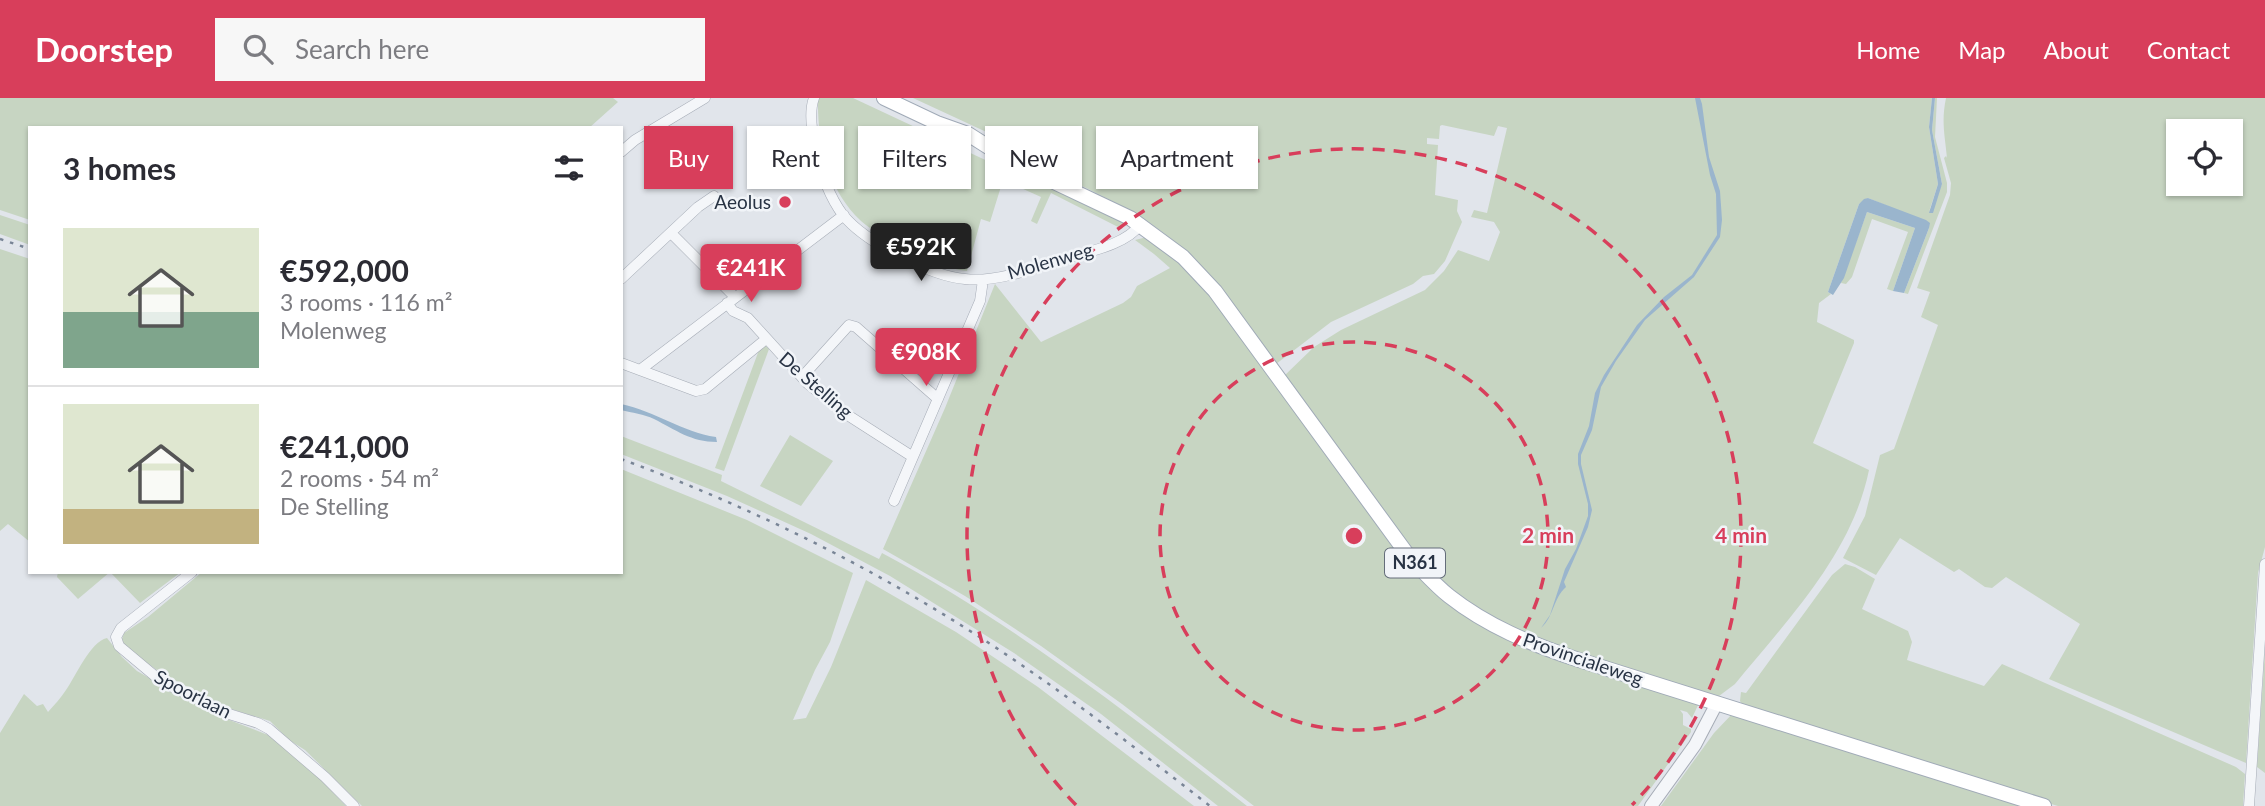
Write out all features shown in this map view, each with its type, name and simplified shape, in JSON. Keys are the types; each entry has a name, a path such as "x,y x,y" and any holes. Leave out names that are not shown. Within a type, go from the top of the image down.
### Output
{"main road":[{"name":"Provincialeweg","path":"884,98 937,123 979,149 1141,224 1183,257 1215,291 1410,558 1449,596 1496,626 1542,648 2044,806"}],"street":[{"path":"623,150 705,98"},
{"name":"Molenweg","path":"814,98 813,138 816,153 831,194 844,215 865,234 937,273 962,279 983,280 1092,251 1128,236 1141,224"},
{"path":"623,277 698,207 714,196"},
{"path":"640,370 844,215"},
{"name":"De Stelling","path":"671,233 731,300 733,311 748,318 802,377 846,414 913,457"},
{"path":"894,501 980,301 983,280"},
{"path":"802,377 849,325 856,327 938,399"},
{"path":"623,364 696,391 705,389 766,339"},
{"path":"2249,806 2265,564"},
{"name":"Spoorlaan","path":"189,574 121,628 117,637 119,646 154,677 169,686 269,729 316,768 354,806"},
{"path":"1651,806 1695,745 1717,703"}],"green space":[{"path":"0,98 613,98 618,102 591,126 28,126 28,219 0,210"},
{"path":"818,98 853,98 913,126 858,126 858,189 971,189 971,153 985,160 985,189 1000,189 990,222 981,219 967,271 931,261 905,249 861,221 837,189 844,189 844,126 819,126"},
{"path":"913,98 1932,98 1929,127 1938,184 1929,212 1942,184 1932,130 1937,98 1935,137 1947,192 1908,294 1904,293 1929,223 1868,198 1859,204 1828,292 1831,294 1819,303 1817,322 1854,340 1854,343 1813,443 1869,470 1861,501 1848,530 1815,584 1735,684 1719,696 1540,643 1471,605 1436,577 1404,542 1284,376 1314,347 1341,330 1425,290 1444,271 1458,250 1489,261 1500,232 1494,222 1471,217 1474,210 1487,213 1507,128 1498,126 1494,136 1442,125 1439,139 1427,138 1427,144 1438,145 1435,195 1458,200 1457,211 1462,222 1445,261 1434,274 1423,276 1413,284 1331,322 1276,364 1228,298 1197,262 1154,226 1082,187 1082,126 985,126 985,131"},
{"path":"1946,98 2265,98 2265,547 2258,573 2246,763 2049,679 2080,624 2006,577 1992,588 1985,587 1959,569 1954,572 1900,538 1876,575 1843,558 1865,516 1880,455 1894,449 1938,325 1921,317 1930,292 1917,288 1950,195 1951,183 1944,158 1947,158 1944,114"},
{"path":"1023,189 1059,189 1125,221 1122,229 1051,193 1037,224 1031,221 1041,197"},
{"path":"1867,212 1915,228 1893,291 1887,289 1908,232 1872,219 1852,277 1846,284 1841,283"},
{"path":"0,215 28,224 28,244 0,234"},
{"path":"1147,237 1169,252 1212,298 1374,519 1456,608 1699,703 1692,718 1687,712 1680,710 1683,714 1683,725 1691,729 1691,732 1638,806 1254,806 1122,704 1041,646 965,596 883,549 945,408 995,284 1041,342 1123,303 1131,297 1137,286 1170,268 1135,240"},
{"path":"0,249 28,258 28,540 8,524 0,531"},
{"path":"762,342 769,349 724,471 715,468"},
{"path":"790,435 833,461 801,506 760,486"},
{"path":"623,437 722,475 721,481 879,559 882,553 930,580 978,609 1070,672 1247,806 1218,806 1101,714 1014,653 890,576 811,534 727,496 623,455"},
{"path":"623,470 747,520 853,573 830,642 793,720 806,718 831,667 866,580 956,632 1038,687 1194,806 362,806 305,750 289,740 270,721 228,708 161,673 125,647 122,639 124,633 148,617 200,574 623,574"},
{"path":"1845,564 1875,579 1862,609 1908,631 1912,642 1907,660 1984,686 2002,664 2236,767 2245,774 2243,806 2058,806 1922,765 1742,704 1741,692 1746,693 1832,575"},
{"path":"58,574 108,574 78,599 57,577"},
{"path":"112,574 178,574 140,603"},
{"path":"107,638 137,671 219,716 268,735 322,781 346,806 0,806 0,733 24,694 37,706 43,704 48,712 64,693 89,653"},
{"path":"2265,650 2265,773 2257,767"},
{"path":"1734,712 2028,806 1661,806 1714,733"}],"water":[{"path":"1695,98 1700,98 1702,104 1709,157 1720,191 1720,237 1694,277 1645,320 1601,387 1592,430 1581,455 1592,510 1588,527 1564,582 1566,587 1558,596 1549,618 1541,628 1550,615 1565,569 1576,549 1588,516 1578,454 1589,426 1595,393 1637,325 1664,297 1692,275 1717,235 1716,194"},
{"path":"1932,98 1935,98 1932,130 1942,184 1933,213 1929,213 1938,184 1929,127"},
{"path":"1868,198 1926,220 1930,223 1929,228 1904,293 1893,291 1915,228 1867,212 1844,278 1833,295 1828,292 1859,204"},
{"path":"623,404 692,431 716,437 717,442 691,438 650,417 623,410"}],"railway":[{"path":"0,239 28,248"},
{"path":"623,460 759,516 893,584 1008,656 1067,697 1210,806"}],"place":[{"name":"Aeolus","path":"785,202"}]}
